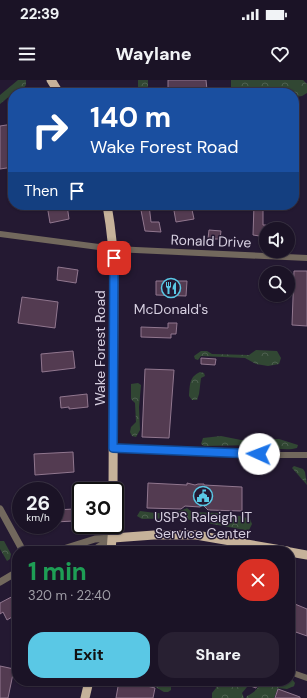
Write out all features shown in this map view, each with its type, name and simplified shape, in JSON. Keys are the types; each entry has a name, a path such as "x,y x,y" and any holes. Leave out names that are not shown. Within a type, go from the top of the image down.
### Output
{"main road":[{"name":"Wake Forest Road","path":"108,210 114,249 113,482"},
{"path":"112,546 113,534"},
{"path":"113,538 154,535 196,535 259,546"},
{"path":"295,553 307,555"},
{"path":"85,698 88,686"}],"street":[{"name":"Ronald Drive","path":"0,234 114,249 307,258"},
{"path":"113,448 273,455 307,455"},
{"path":"0,509 20,546"},
{"path":"73,546 95,539 113,538"},
{"path":"100,546 113,538"},
{"path":"0,582 12,575"},
{"path":"295,674 307,678"}],"green space":[{"path":"18,80 26,80 26,85 24,88 8,88"},
{"path":"138,80 148,80 148,87 156,88 138,88"},
{"path":"231,80 303,80 307,84 307,93 299,96 299,88 231,88"},
{"path":"8,88 8,97 0,104 0,95"},
{"path":"256,350 277,351 281,358 279,364 268,366 256,364 245,358 201,356 198,360 195,359 194,356 201,351 207,351 212,354 249,355"},
{"path":"200,372 204,373 205,376 201,378 197,400 192,400 189,396 191,382 194,376"},
{"path":"138,383 141,385 139,407 140,430 136,437 132,436 130,432 131,427 136,422 135,403 131,399 131,384"},
{"path":"221,436 241,440 279,439 298,445 297,448 284,449 262,445 204,446 201,444 203,438"},
{"path":"294,466 303,469 305,472 307,485 292,468"},
{"path":"187,508 192,512 219,513 223,515 240,516 250,519 252,524 249,530 245,530 180,518 142,519 137,516 140,511 169,513 181,511"},
{"path":"0,541 4,541 11,554 10,559 7,561 0,549"},
{"path":"154,686 171,686 171,690 164,692"},
{"path":"216,686 247,687 242,693 244,698 212,698 212,693"},
{"path":"258,686 294,686 287,689 278,688 274,698 246,698 256,690"}],"building":[{"path":"168,80 206,80 207,88 168,88"},
{"path":"8,125 8,168 0,169 0,126"},
{"path":"48,210 68,210 69,219 50,223"},
{"path":"141,210 150,210 151,222 159,222 161,232 145,231"},
{"path":"174,210 192,210 194,219 176,222"},
{"path":"254,210 263,210 263,222 259,222 259,236 253,235"},
{"path":"209,230 221,231 220,239 208,239"},
{"path":"58,267 78,270 76,283 57,280"},
{"path":"295,271 307,271 307,326 292,325 293,302 295,302"},
{"name":"McDonald's","path":"156,281 187,281 186,296 156,295"},
{"path":"22,297 58,302 55,328 18,323"},
{"path":"168,323 177,323 176,334 171,334 171,338 141,337 141,327 168,328"},
{"path":"73,351 75,368 42,372 41,354"},
{"path":"201,358 216,359 215,365 201,364"},
{"path":"145,369 174,370 169,438 142,437"},
{"path":"87,394 88,407 69,409 69,407 61,408 60,397"},
{"path":"73,452 74,472 35,475 34,454"},
{"path":"148,483 187,485 187,483 195,485 204,484 242,487 242,511 208,510 203,505 200,507 185,506 181,509 147,508"},
{"path":"72,509 72,521 64,522 64,510"},
{"path":"12,597 12,617 7,620 3,612 0,614 0,603"},
{"path":"295,604 307,609 307,636 295,632"},
{"path":"0,666 12,669 12,679 8,698 0,698"},
{"path":"118,686 147,686 155,688 153,698 116,698"},
{"path":"278,689 300,697 300,698 275,698"}],"place":[{"name":"McDonald's","path":"171,288"},
{"name":"USPS Raleigh IT Service Center","path":"203,496"}],"route":[{"path":"114,258 113,448 259,454"}]}
